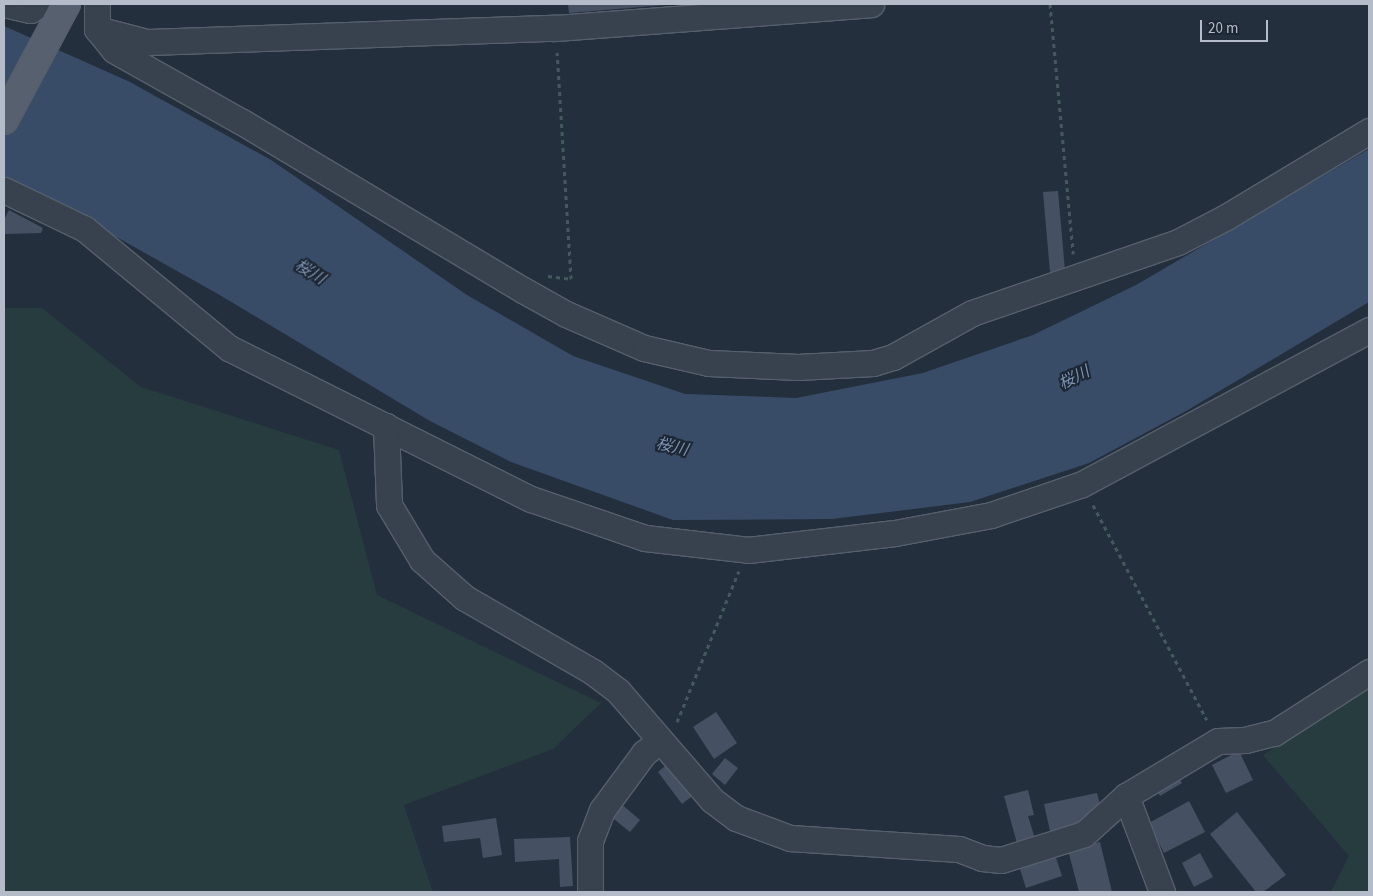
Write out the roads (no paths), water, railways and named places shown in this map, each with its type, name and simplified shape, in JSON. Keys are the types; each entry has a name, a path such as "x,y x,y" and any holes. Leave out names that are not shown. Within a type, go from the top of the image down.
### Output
{"main road":[{"path":"4,120 66,4"}],"street":[{"path":"4,4 30,10 40,4"},
{"path":"97,4 97,29 114,50 242,122 523,290 566,314 644,348 709,362 798,367 873,362 920,344 972,313 1075,280 1178,242 1226,218 1369,131"},
{"path":"97,29 147,42 556,28 872,4"},
{"path":"4,190 85,229 229,348 531,500 645,538 748,550 895,533 991,515 1082,484 1369,330"},
{"path":"386,426 389,505 422,560 465,598 594,672 618,691 712,800 736,818 790,838 959,849 982,858 1001,860 1084,834 1126,796 1218,740 1246,740 1274,733 1369,672"},
{"path":"590,892 590,841 602,810 644,753 660,741"},
{"path":"1126,796 1162,892"}],"water":[{"name":"桜川","path":"4,26 128,81 271,160 467,295 573,356 685,394 796,398 923,373 1033,335 1136,285 1369,149 1369,302 1186,411 1089,463 970,502 832,519 673,520 511,462 430,421 218,294 56,203 4,179"}]}
